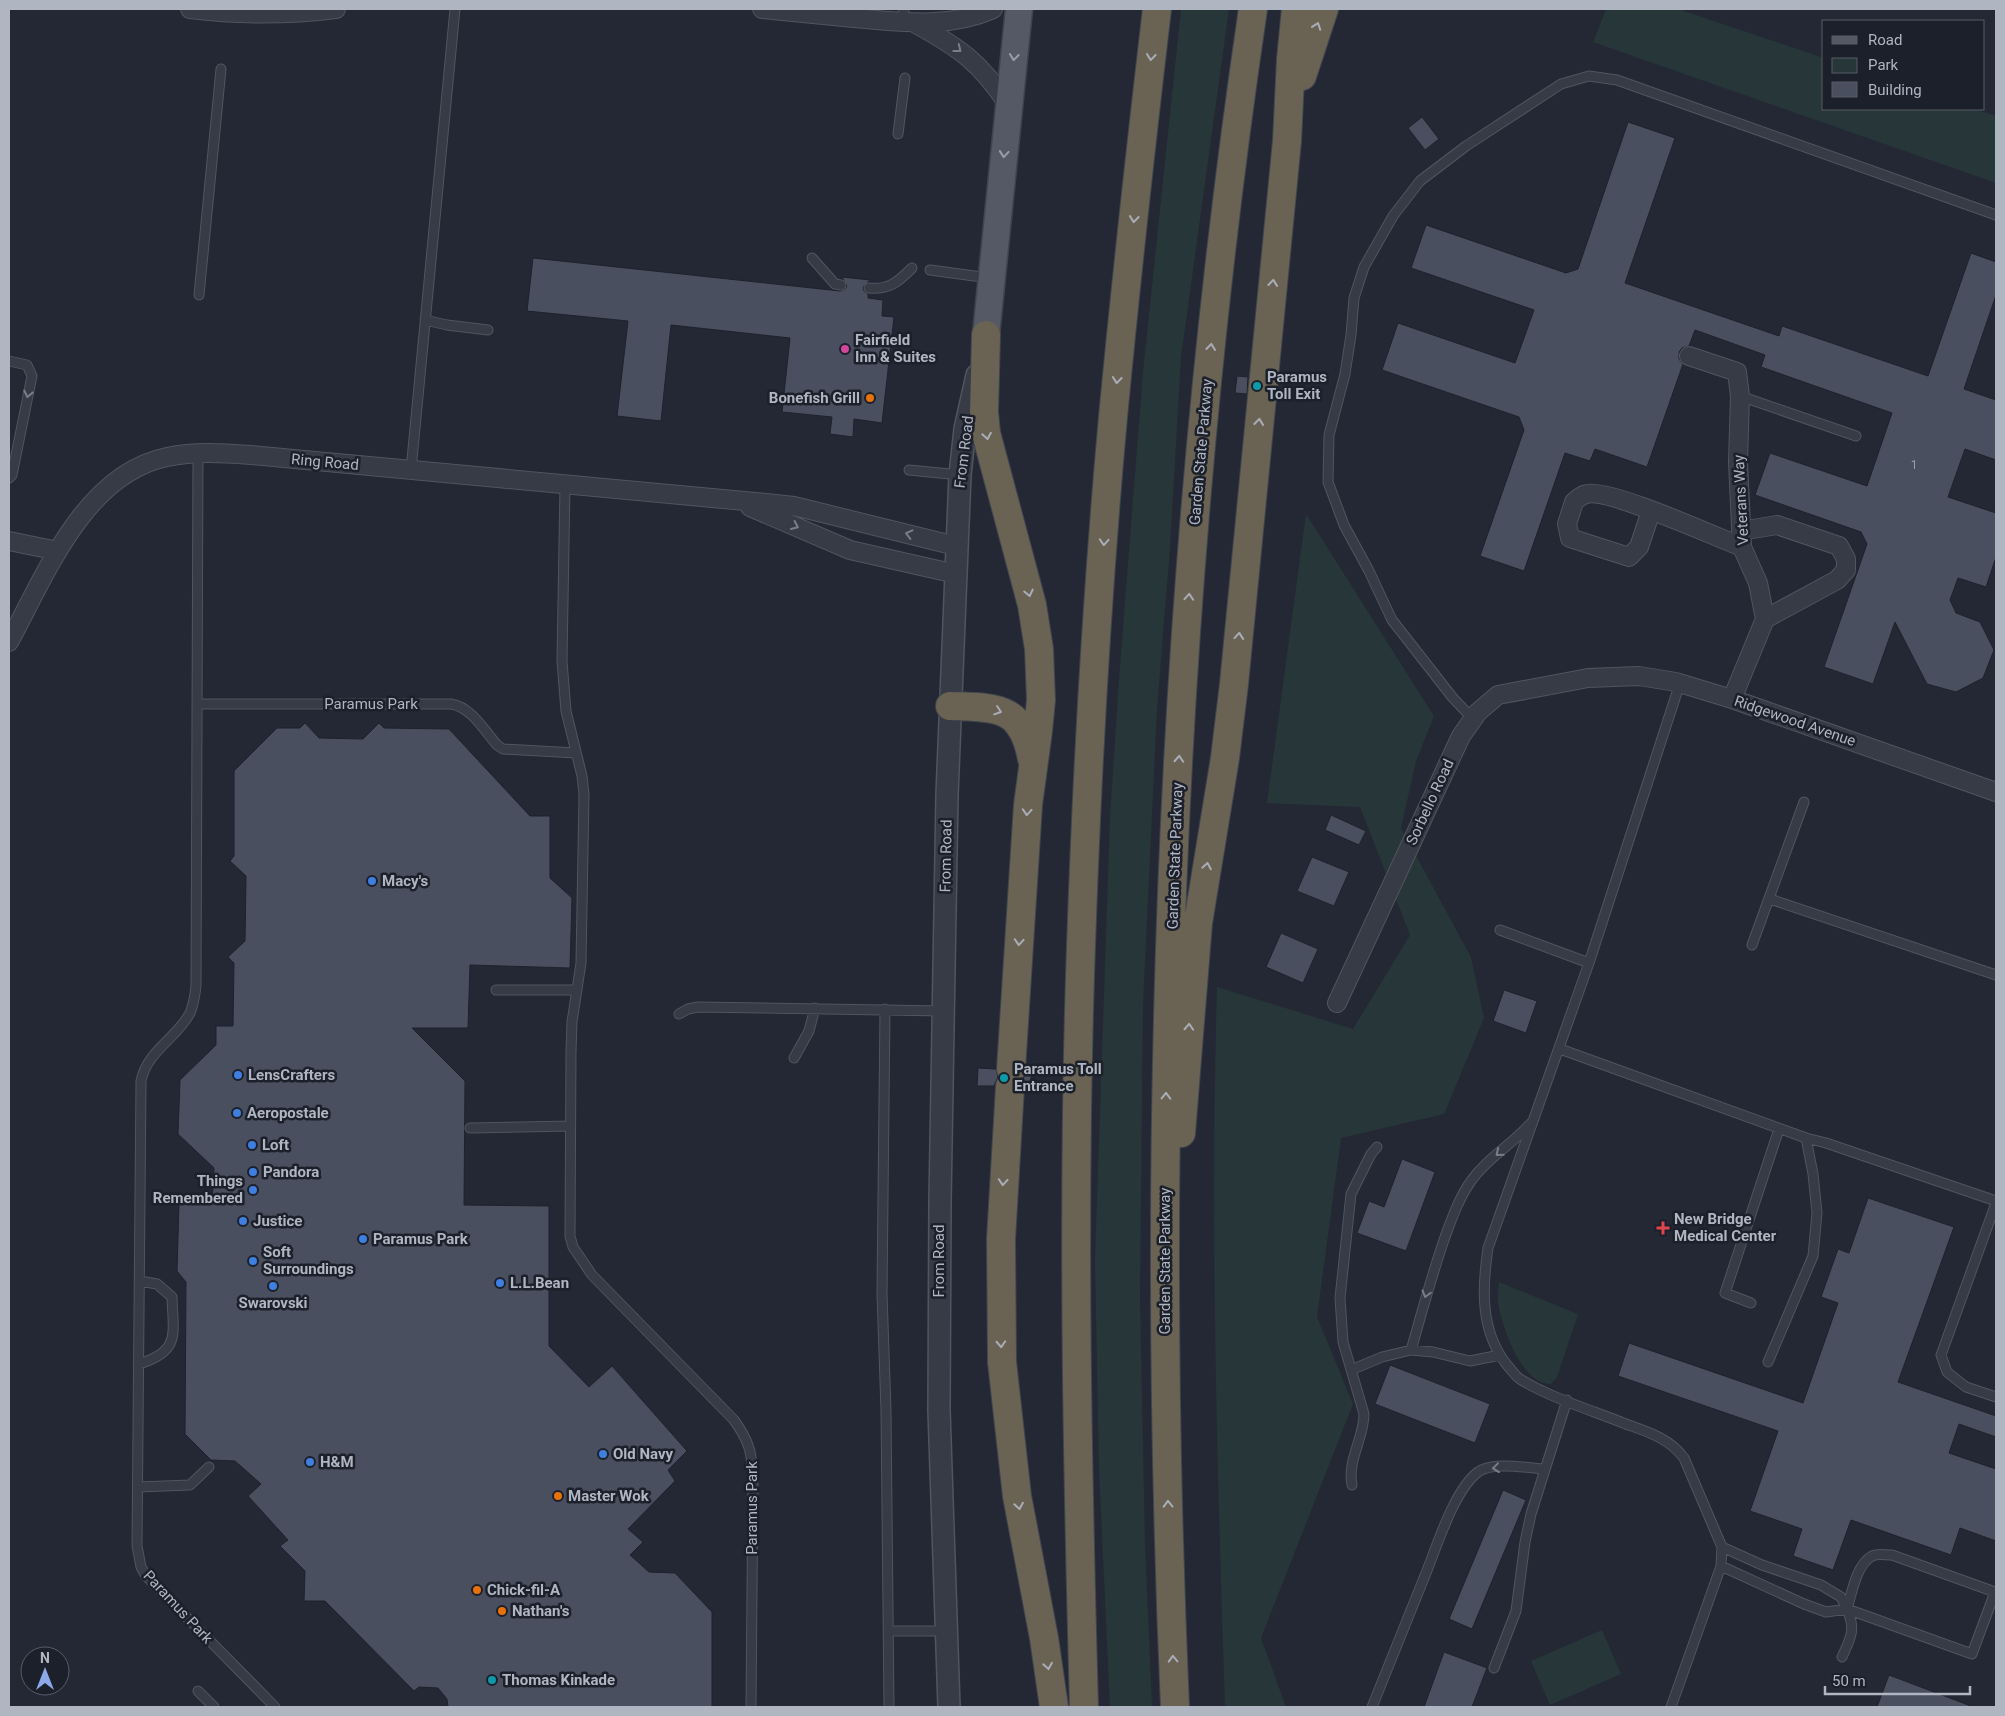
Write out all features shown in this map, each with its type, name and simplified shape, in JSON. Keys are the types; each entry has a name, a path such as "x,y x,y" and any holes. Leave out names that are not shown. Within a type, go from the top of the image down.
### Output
{"highway":[{"path":"1084,1707 1076,1367 1078,1061 1081,944 1091,734 1113,417 1157,9"},
{"name":"Garden State Parkway","path":"1175,1707 1169,1553 1164,1302 1166,1095 1178,777 1185,661 1210,357 1234,148 1253,9"},
{"path":"1164,1302 1187,1079 1194,960 1202,891 1225,758 1234,684 1287,141 1291,59 1296,9"},
{"path":"1287,141 1306,61 1324,9"},
{"path":"986,335 984,412 986,433 1029,590 1040,649 1041,700 1028,805 1000,1239 1002,1362 1017,1496 1044,1638 1054,1707"},
{"path":"950,706 1000,710 1013,717 1026,734 1033,763"}],"main road":[{"name":"From Road","path":"986,335 1019,9"}],"street":[{"path":"190,9 262,14 336,9"},
{"path":"762,9 908,19 960,19 978,16 993,9"},
{"path":"908,19 964,53 986,74 1008,106"},
{"name":"From Road","path":"949,1707 939,1410 940,1202 950,706 960,475 965,429 986,335"},
{"name":"Veterans Way","path":"1689,356 1737,372 1740,396 1738,462 1741,539 1758,583 1765,619"},
{"name":"Ring Road","path":"9,642 58,551 86,509 100,493 115,482 157,460 198,453 251,455 794,506 956,546"},
{"path":"1651,511 1639,547 1629,557 1570,538 1567,524 1574,502 1587,494 1606,495 1741,539 1777,525 1839,546 1846,559 1846,570 1838,580 1765,619 1732,699"},
{"path":"734,501 850,550 956,574"},
{"path":"9,541 58,551"},
{"name":"Ridgewood Avenue","path":"1588,678 1639,676 1680,683 1732,699 1996,792"},
{"name":"Sorbello Road","path":"1337,1003 1461,736 1478,712 1498,695 1588,678"}],"lane":[{"path":"411,470 455,9"},
{"path":"199,296 220,70"},
{"path":"1473,719 1453,698 1392,620 1370,571 1344,525 1328,482 1329,435 1345,374 1354,298 1364,267 1393,216 1420,181 1466,146 1561,84 1589,76 1617,80 1996,215"},
{"path":"898,134 905,78"},
{"path":"812,258 835,284 841,285"},
{"path":"869,288 882,289 900,281 912,268"},
{"path":"930,270 992,278"},
{"path":"425,320 488,330"},
{"path":"9,361 27,365 32,376 12,475 9,478"},
{"path":"1740,396 1856,436"},
{"path":"197,704 198,453"},
{"path":"909,470 960,475"},
{"path":"565,485 562,661 566,710 576,753"},
{"path":"1671,1707 1721,1566 1722,1548 1684,1458 1676,1446 1657,1436 1518,1378 1496,1351 1485,1313 1483,1284 1488,1248 1590,962 1680,683"},
{"name":"Paramus Park","path":"275,1707 146,1576 138,1556 141,1081 143,1070 148,1062 187,1018 194,1000 196,986 197,704 460,705 468,711 497,745 503,749 576,753 584,794 581,963 572,1022 569,1223 573,1247 592,1275 734,1420 747,1439 750,1448 752,1478 751,1707"},
{"path":"1752,945 1804,802"},
{"path":"1770,899 1996,975"},
{"path":"1500,930 1590,962"},
{"path":"496,990 576,990"},
{"path":"679,1014 688,1009 698,1007 944,1011"},
{"path":"794,1058 810,1031 815,1008"},
{"path":"885,1009 882,1294 890,1707"},
{"path":"1560,1049 1779,1129 1826,1143 1996,1202 1941,1355 1947,1372 1966,1387 1996,1397"},
{"path":"1411,1350 1436,1261 1458,1204 1470,1182 1480,1170 1511,1143 1534,1119"},
{"path":"470,1128 570,1126"},
{"path":"1751,1303 1724,1292 1779,1129"},
{"path":"1768,1362 1813,1256 1817,1213 1813,1174 1806,1138"},
{"path":"1352,1485 1350,1475 1354,1455 1364,1426 1364,1414 1343,1342 1340,1298 1351,1194 1371,1154 1376,1148"},
{"path":"140,1281 157,1284 172,1297 174,1336 169,1348 156,1359 140,1364"},
{"path":"1351,1370 1382,1357 1411,1350 1433,1352 1470,1361 1500,1355"},
{"path":"1494,1668 1516,1611 1531,1514 1567,1400"},
{"path":"1372,1707 1448,1518 1466,1484 1478,1471 1492,1468 1508,1466 1545,1469"},
{"path":"138,1487 190,1486 209,1467"},
{"path":"1722,1548 1762,1565 1821,1585 1841,1597 1852,1621 1852,1634 1842,1657"},
{"path":"1721,1566 1804,1604 1826,1612 1847,1609 1972,1654 1995,1592 1892,1556 1880,1554 1872,1556 1860,1569 1847,1609"},
{"path":"889,1631 946,1631"},
{"path":"198,1691 214,1707"}],"green space":[{"path":"1181,9 1229,9 1181,357 1170,548 1157,709 1143,1004 1140,1298 1145,1544 1152,1707 1110,1707 1099,1470 1095,1260 1110,817 1143,372"},
{"path":"1606,9 1678,9 1822,57 1822,110 1977,110 1996,116 1996,183 1593,42"},
{"path":"1306,514 1434,716 1416,761 1401,828 1471,957 1484,1018 1444,1114 1341,1138 1317,1317 1353,1404 1261,1638 1286,1707 1225,1707 1214,1257 1217,987 1353,1029 1410,935 1360,807 1267,803"},
{"path":"1499,1282 1578,1314 1557,1377 1551,1384 1541,1382 1531,1376 1516,1356 1499,1309"},
{"path":"1602,1630 1621,1674 1550,1705 1531,1661"}],"building":[{"path":"1422,117 1439,139 1425,150 1408,128"},
{"path":"1628,122 1675,138 1625,283 1779,336 1782,326 1928,376 1971,253 1996,262 1996,295 1964,389 1996,400 1996,460 1965,449 1948,497 1996,513 1996,557 1986,587 1958,578 1950,600 1956,613 1980,622 1994,650 1983,678 1956,692 1927,684 1895,622 1873,684 1824,667 1867,544 1861,532 1755,495 1770,453 1867,486 1892,413 1761,367 1765,355 1695,330 1689,346 1682,348 1679,352 1679,359 1683,364 1647,467 1595,449 1590,461 1565,453 1524,571 1480,556 1524,430 1519,417 1382,370 1398,323 1515,363 1534,310 1411,268 1426,225 1566,273 1578,269"},
{"name":"Fairfield Inn & Suites","path":"533,258 840,291 847,286 842,277 870,280 863,287 864,291 868,294 868,298 883,300 882,316 894,317 882,423 854,419 853,437 830,434 832,417 782,412 790,338 671,325 661,421 617,416 628,321 527,311"},
{"path":"1237,376 1248,377 1247,394 1235,393"},
{"name":"Paramus Park","path":"305,723 319,738 363,739 379,723 384,728 449,729 530,816 550,816 550,878 572,898 570,968 470,965 468,1028 412,1028 465,1081 464,1205 549,1206 549,1346 589,1387 612,1366 687,1451 668,1470 675,1481 628,1529 643,1542 630,1555 649,1572 675,1573 712,1612 712,1707 448,1707 447,1699 438,1688 419,1687 414,1691 325,1601 304,1601 305,1571 280,1546 288,1540 248,1496 261,1484 235,1461 211,1460 185,1434 186,1282 177,1271 179,1203 212,1204 214,1168 178,1134 180,1080 216,1045 216,1026 233,1026 234,963 228,957 245,941 246,876 230,861 234,856 234,771 277,728 300,728"},
{"path":"1331,815 1366,831 1359,845 1325,830"},
{"path":"1312,857 1349,872 1334,906 1297,891"},
{"path":"1281,933 1318,949 1303,983 1266,967"},
{"path":"1504,990 1537,1001 1526,1033 1493,1021"},
{"path":"978,1068 996,1069 998,1077 994,1086 977,1086"},
{"path":"1027,1070 1031,1070 1031,1088 1026,1088 1023,1079"},
{"path":"1402,1159 1435,1172 1406,1251 1357,1233 1369,1201 1384,1207"},
{"path":"1868,1198 1954,1227 1898,1382 1996,1416 1996,1437 1959,1424 1949,1453 1996,1469 1996,1541 1960,1528 1951,1555 1851,1520 1833,1570 1793,1556 1802,1529 1750,1511 1778,1431 1618,1376 1629,1343 1803,1403 1838,1303 1821,1297 1838,1249 1849,1253"},
{"path":"1390,1365 1490,1404 1475,1443 1375,1404"},
{"path":"1503,1490 1526,1500 1472,1629 1449,1619"},
{"path":"1444,1652 1487,1668 1472,1707 1424,1707"},
{"path":"1889,1675 1971,1706 1877,1707"}],"place":[{"name":"Fairfield Inn & Suites","path":"845,349"},
{"name":"Paramus Toll Exit","path":"1257,386"},
{"name":"Bonefish Grill","path":"870,398"},
{"name":"Macy's","path":"372,881"},
{"name":"LensCrafters","path":"238,1075"},
{"name":"Paramus Toll Entrance","path":"1004,1078"},
{"name":"Aeropostale","path":"237,1113"},
{"name":"Loft","path":"252,1145"},
{"name":"Pandora","path":"253,1172"},
{"name":"Things Remembered","path":"253,1190"},
{"name":"Justice","path":"243,1221"},
{"name":"New Bridge Medical Center","path":"1663,1228"},
{"name":"Paramus Park","path":"363,1239"},
{"name":"Soft Surroundings","path":"253,1261"},
{"name":"L.L.Bean","path":"500,1283"},
{"name":"Swarovski","path":"273,1286"},
{"name":"Old Navy","path":"603,1454"},
{"name":"H&M","path":"310,1462"},
{"name":"Master Wok","path":"558,1496"},
{"name":"Chick-fil-A","path":"477,1590"},
{"name":"Nathan's","path":"502,1611"},
{"name":"Thomas Kinkade","path":"492,1680"}]}
